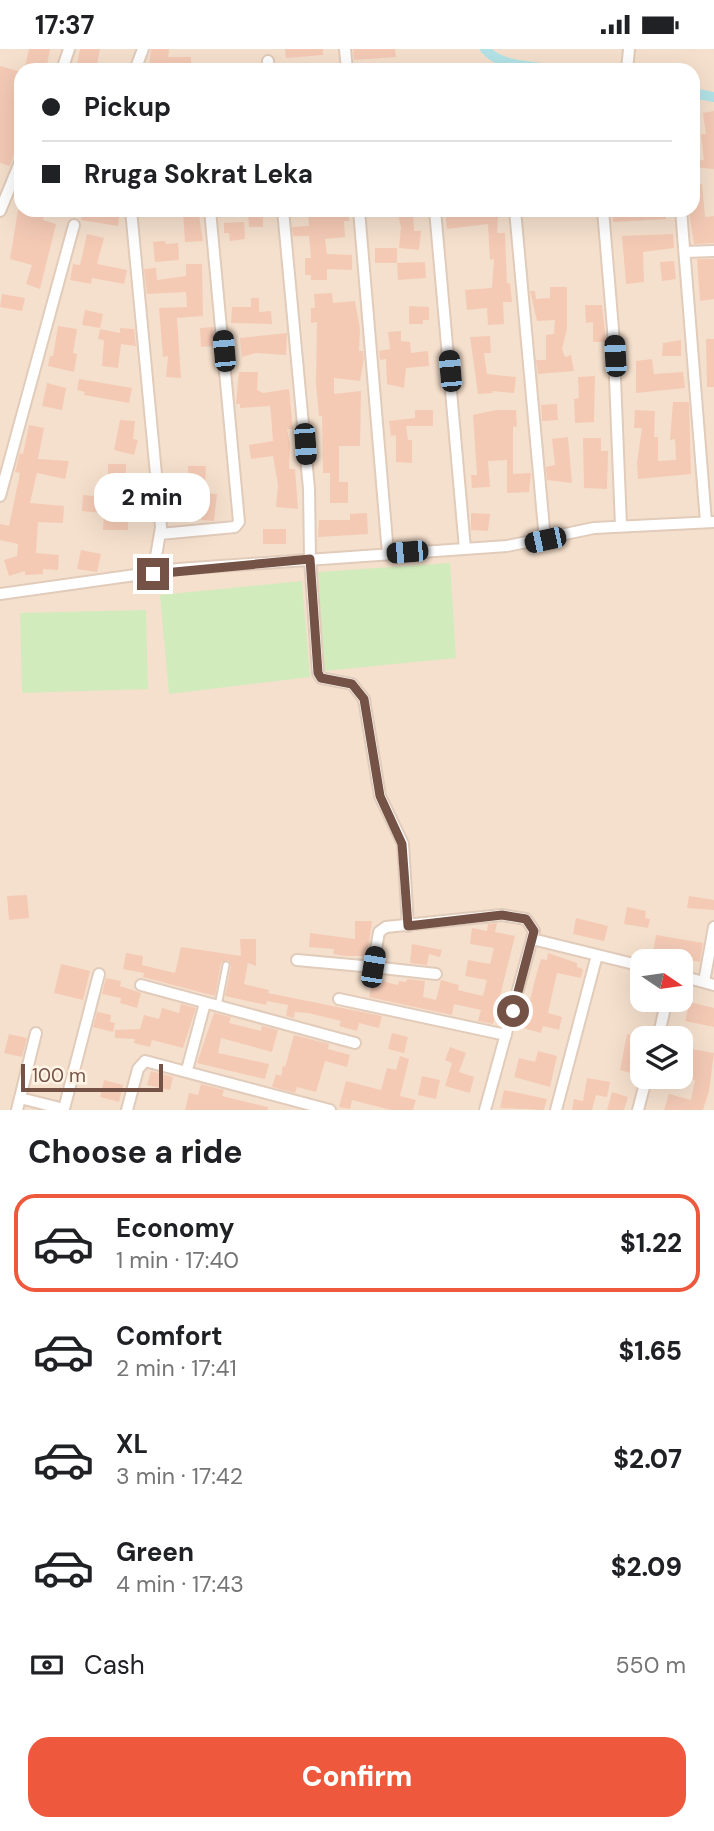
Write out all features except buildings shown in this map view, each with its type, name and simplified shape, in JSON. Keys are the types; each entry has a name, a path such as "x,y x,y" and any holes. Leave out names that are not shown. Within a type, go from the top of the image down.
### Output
{"street":[{"path":"0,211 14,177"},
{"path":"132,217 160,534 153,574"},
{"path":"160,534 234,527 239,522 211,217"},
{"path":"284,217 309,489 310,559 318,673 321,678 352,684 364,699 380,796 402,844 408,917"},
{"path":"360,217 388,554"},
{"path":"436,217 465,548"},
{"path":"516,217 545,540"},
{"path":"604,217 613,329 621,526"},
{"path":"0,594 153,574 545,540 621,526 710,522 682,217"},
{"path":"0,496 74,225"},
{"path":"685,252 714,250"},
{"path":"373,967 382,928 408,917 516,915 531,925 532,939 485,1110"},
{"path":"709,984 714,927"},
{"path":"532,939 630,963"},
{"path":"556,1110 597,954"},
{"path":"297,960 436,974"},
{"path":"20,1098 64,1109 99,974"},
{"path":"141,985 355,1044"},
{"path":"339,999 506,1035"},
{"path":"187,1070 205,1003"},
{"path":"17,1110 36,1033"},
{"path":"127,1110 141,1064 151,1061 325,1109"},
{"path":"638,1110 644,1089"}],"lane":[{"path":"218,1006 226,965"}],"shaded area":[{"path":"0,49 714,49 714,1110 0,1110"}],"green space":[{"path":"450,563 456,658 324,671 318,572"},
{"path":"302,581 310,677 169,694 160,595"},
{"path":"146,610 148,689 22,693 20,613"}],"waterway":[{"path":"485,49 510,63"},
{"path":"700,94 714,97"}],"route":[{"path":"153,574 178,569 310,559 318,673 321,678 352,684 364,699 380,796 397,828 402,844 408,926 502,915 516,915 526,919 534,931 513,1011"}]}
